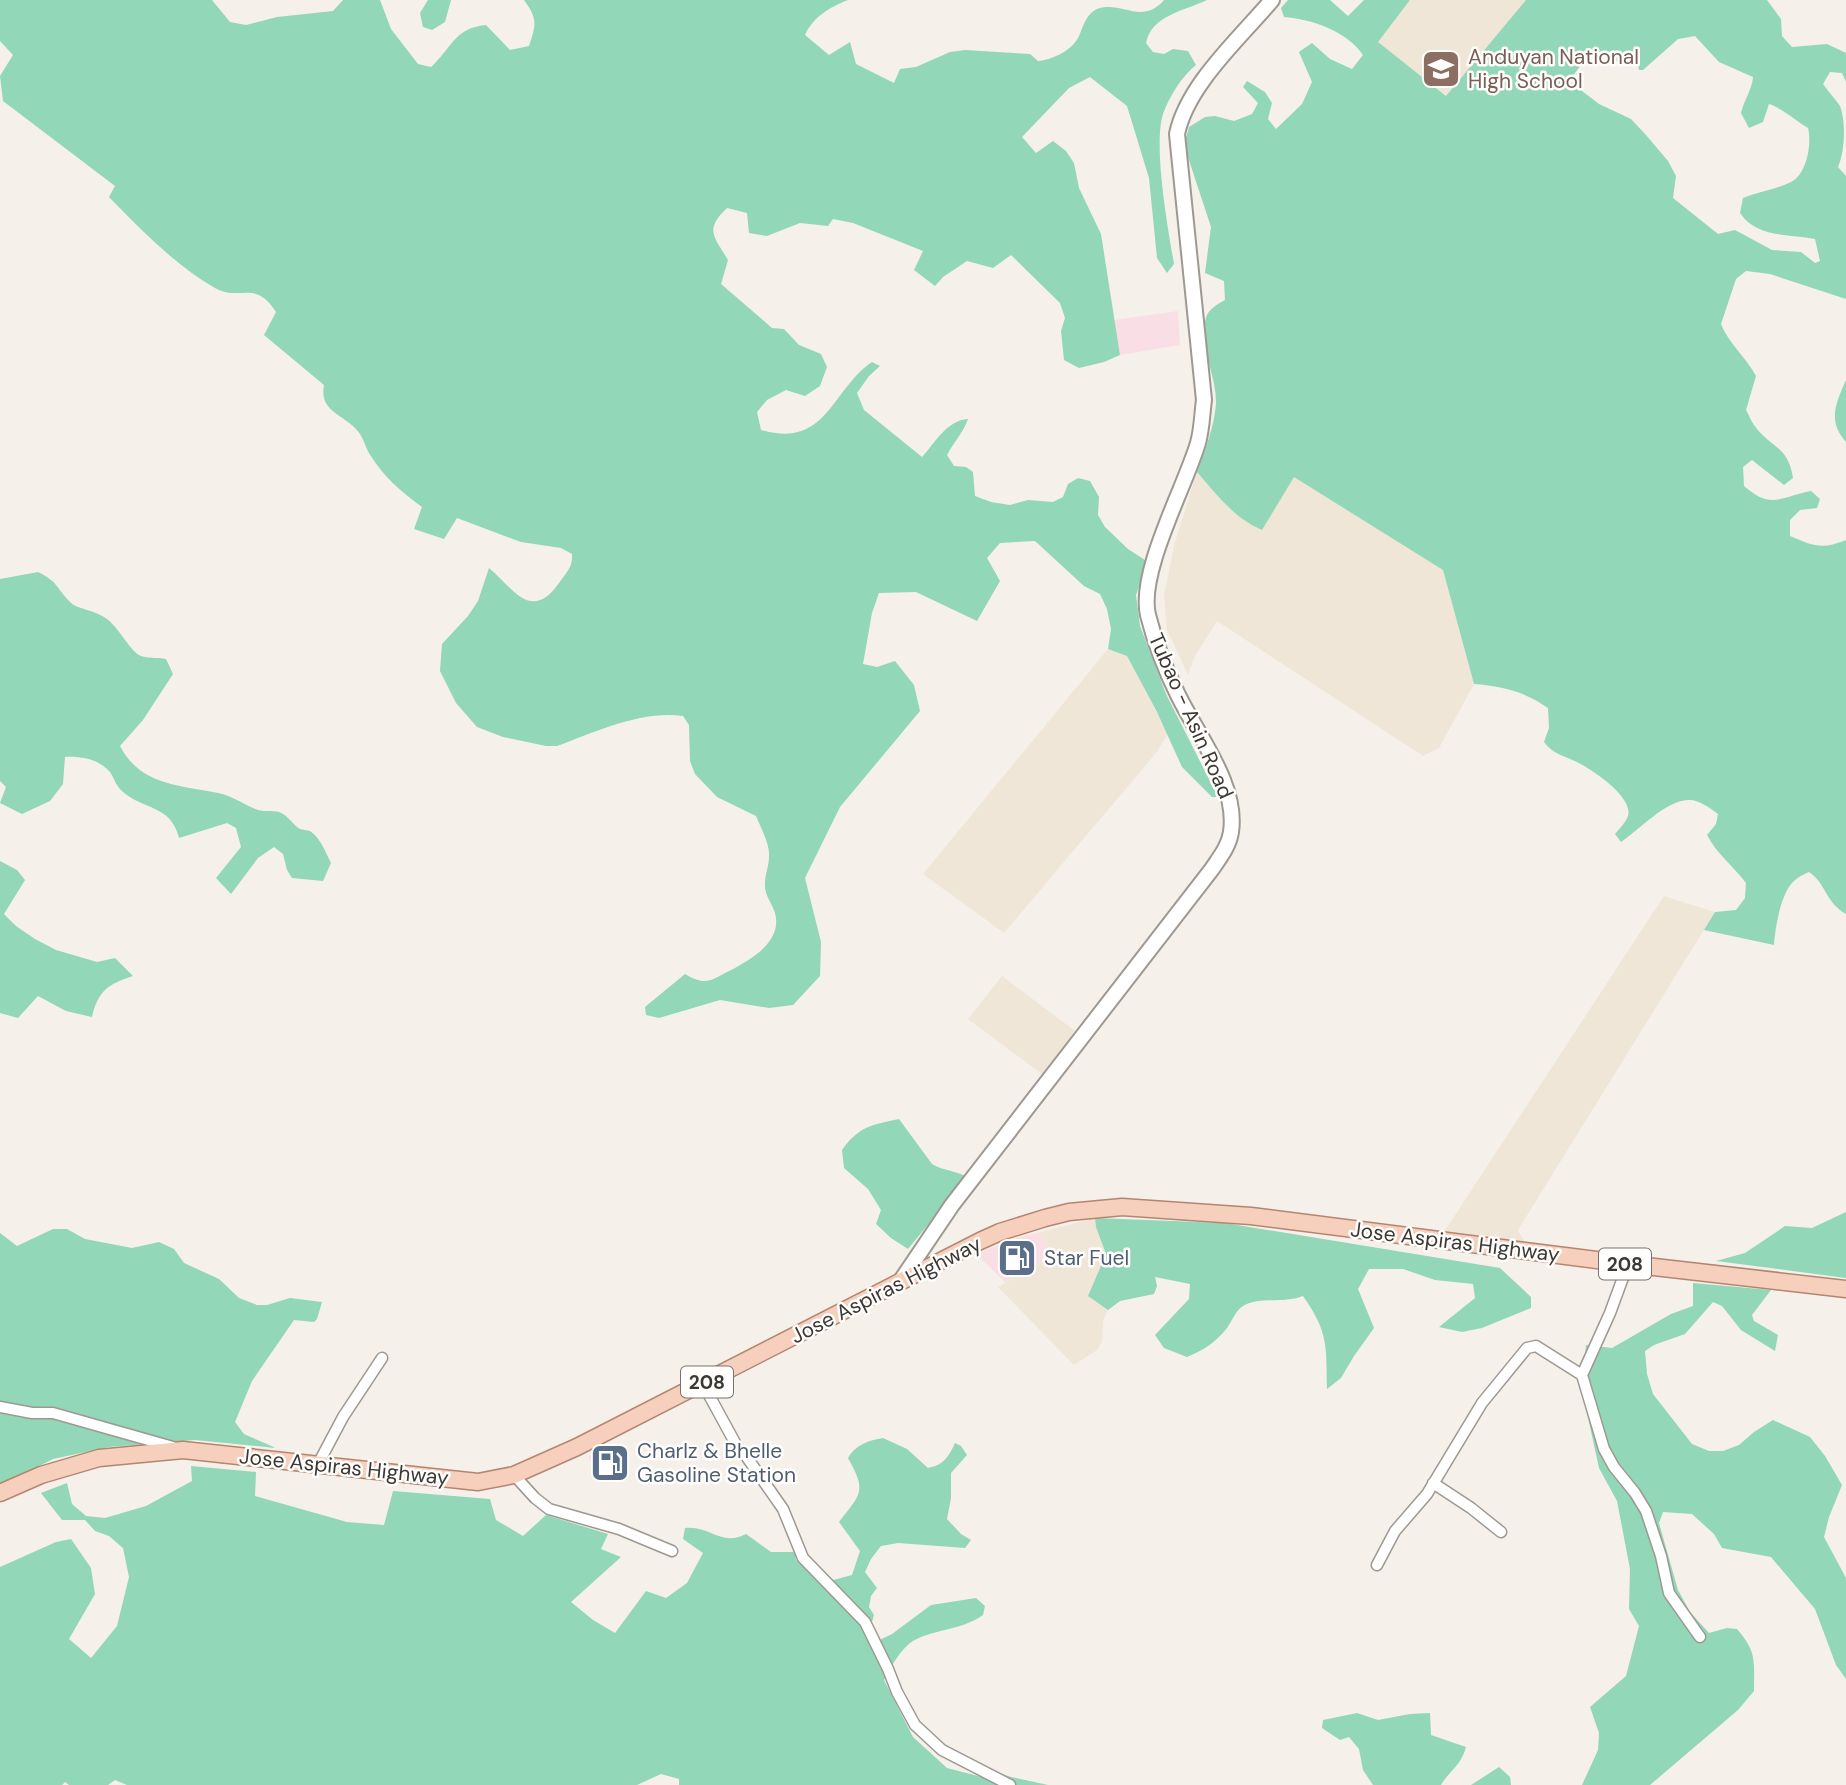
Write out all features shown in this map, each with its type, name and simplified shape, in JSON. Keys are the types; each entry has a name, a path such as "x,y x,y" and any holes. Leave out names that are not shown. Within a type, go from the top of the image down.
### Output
{"main road":[{"name":"Tubao - Asin Road","path":"900,1282 952,1205 1212,869 1231,835 1231,801 1225,783 1177,694 1156,645 1147,611 1149,579 1199,439 1204,400 1177,134 1189,99 1272,0"},
{"name":"Jose Aspiras Highway","path":"0,1493 41,1475 87,1461 183,1450 478,1482 514,1475 577,1447 703,1384 980,1241 1019,1225 1069,1212 1122,1207 1251,1216 1846,1289"}],"street":[{"path":"1582,1375 1610,1313 1628,1264"},
{"path":"1377,1565 1395,1531 1422,1500 1482,1403 1528,1346 1538,1346 1582,1375 1604,1449 1646,1511 1661,1556 1669,1593 1700,1637"},
{"path":"317,1466 343,1417 382,1358"},
{"path":"703,1384 739,1450 783,1509 803,1558 865,1622 915,1724 942,1750 1010,1785"},
{"path":"0,1407 32,1413 53,1413 183,1450"},
{"path":"514,1475 535,1498 550,1509 619,1529 672,1551"},
{"path":"1433,1483 1501,1532"}],"shaded area":[{"name":"Anduyan National High School","path":"1410,0 1526,0 1447,96 1377,42"},
{"path":"1178,311 1180,345 1120,355 1114,320"},
{"path":"1197,472 1231,510 1294,476 1443,570 1474,684 1439,748 1423,756 1217,621 1195,656 1188,675 1167,630 1164,595 1175,542"},
{"path":"1108,649 1127,656 1168,734 1156,753 1004,933 923,874"},
{"path":"1664,896 1715,912 1518,1230 1526,1244 1442,1235"},
{"path":"1002,976 1075,1031 1042,1074 968,1019"},
{"path":"1095,1218 1106,1254 1088,1296 1108,1310 1103,1321 1102,1342 1097,1350 1074,1365 998,1287 1049,1256 1041,1232"},
{"path":"1041,1232 1049,1256 1005,1282 976,1254 1014,1239"},
{"path":"612,1445 628,1473 609,1483 588,1457"}],"green space":[{"path":"0,0 212,0 230,22 246,25 277,17 333,11 343,0 380,0 391,29 418,64 431,67 454,40 475,27 486,25 510,50 529,46 534,22 532,12 524,0 848,0 823,13 805,35 829,55 850,42 856,64 894,83 900,69 916,67 950,52 965,50 1030,54 1038,61 1049,59 1072,46 1088,17 1097,9 1114,7 1139,12 1148,11 1164,0 1207,0 1162,20 1149,34 1146,43 1153,52 1164,54 1173,49 1188,51 1196,65 1172,94 1160,128 1162,188 1174,264 1167,273 1157,258 1149,178 1127,106 1090,77 1069,88 1022,137 1036,153 1053,141 1066,151 1074,163 1079,188 1101,234 1120,355 1079,368 1064,360 1061,331 1065,318 1060,303 1011,255 993,268 967,261 943,277 935,286 914,270 923,251 853,223 833,219 828,226 800,223 767,236 749,233 747,213 727,208 715,222 714,233 728,260 721,284 772,328 784,329 799,345 821,354 827,367 820,386 805,396 786,390 767,400 757,412 761,430 783,434 800,431 814,424 872,362 880,366 857,393 864,410 922,457 954,423 968,419 947,455 954,466 966,467 973,472 975,496 1010,505 1028,500 1053,502 1063,497 1068,484 1078,478 1090,481 1099,497 1098,515 1105,527 1128,549 1148,562 1136,595 1140,626 1166,694 1218,797 1212,797 1182,767 1127,656 1108,649 1111,629 1107,609 1100,594 1084,586 1035,541 1000,543 987,558 1000,581 977,621 916,592 879,593 872,613 863,664 877,667 895,661 914,685 920,711 840,807 805,878 821,942 820,976 793,1005 769,1008 720,1000 659,1018 646,1015 645,1007 685,974 698,980 712,980 763,949 774,933 775,913 765,887 769,852 756,816 717,797 695,774 690,761 689,725 683,716 635,719 557,746 503,737 477,727 456,703 440,671 442,644 478,601 489,568 523,598 540,600 549,595 566,573 572,554 561,548 521,542 457,518 444,539 414,529 422,507 386,476 358,432 328,406 323,394 324,385 264,335 276,312 268,302 254,294 224,292 186,269 109,197 115,186 3,101 0,76 13,55 0,41"},
{"path":"428,0 451,0 445,22 432,30 423,27 420,13"},
{"path":"1288,0 1330,0 1348,16 1364,0 1410,0 1378,42 1446,96 1526,0 1767,0 1781,19 1782,36 1792,47 1827,44 1846,53 1846,82 1842,73 1830,72 1823,84 1840,106 1844,128 1838,167 1846,176 1846,299 1770,274 1746,271 1736,279 1721,324 1756,376 1746,410 1760,433 1783,453 1791,467 1793,478 1784,485 1752,460 1743,467 1744,486 1769,500 1811,491 1820,499 1817,508 1800,510 1790,520 1790,536 1818,545 1830,545 1846,540 1846,914 1834,904 1815,876 1809,872 1789,886 1777,920 1774,945 1704,930 1715,912 1736,910 1745,898 1746,883 1707,835 1716,824 1718,814 1696,801 1679,802 1661,811 1621,842 1615,834 1628,816 1625,801 1601,777 1547,746 1544,742 1549,728 1548,708 1513,691 1474,684 1443,570 1294,477 1262,530 1234,512 1197,472 1211,430 1216,404 1204,328 1209,312 1225,300 1224,281 1205,273 1211,227 1184,145 1189,127 1205,117 1215,116 1234,121 1252,114 1258,103 1243,87 1247,81 1265,92 1272,103 1268,119 1276,129 1302,104 1312,82 1299,52 1312,43 1330,59 1352,69 1363,55 1348,39 1338,33 1305,20 1284,17 1281,8","holes":["1695,36 1719,62 1753,77 1741,113 1749,128 1763,122 1769,104 1808,128 1809,134 1807,158 1796,178 1743,198 1740,213 1747,221 1764,231 1815,239 1820,261 1815,263 1801,252 1772,250 1735,230 1718,234 1673,198 1676,176 1668,161 1631,119 1599,104 1569,81 1593,49 1622,64 1636,55 1639,70 1643,70 1678,39"]},
{"path":"1846,380 1846,442 1837,427 1835,412"},
{"path":"38,572 53,582 72,604 107,619 139,655 166,659 173,674 143,720 120,746 129,759 139,769 163,782 223,794 258,810 282,813 300,829 310,831 317,837 331,863 323,881 292,878 283,854 274,847 258,858 231,894 216,878 241,847 236,828 227,823 179,838 170,819 130,797 120,789 106,768 89,759 65,757 63,784 50,801 22,814 0,803 6,787 0,781 0,579"},
{"path":"0,861 17,870 25,880 4,914 16,926 56,950 97,962 115,958 133,976 105,990 97,1001 92,1017 66,1011 38,996 18,1018 0,1013"},
{"path":"899,1119 932,1164 967,1177 908,1249 876,1224 881,1210 868,1189 844,1168 842,1150 860,1131"},
{"path":"1846,1212 1846,1278 1716,1261 1745,1253 1785,1226 1812,1228"},
{"path":"1095,1218 1225,1223 1500,1268 1531,1297 1531,1308 1482,1328 1462,1332 1439,1327 1475,1298 1473,1284 1435,1280 1403,1269 1369,1269 1358,1289 1374,1328 1341,1378 1327,1389 1322,1330 1303,1296 1287,1300 1256,1301 1243,1306 1218,1337 1187,1357 1164,1348 1155,1335 1189,1299 1190,1284 1155,1277 1157,1286 1154,1294 1120,1301 1108,1310 1088,1296 1106,1254"},
{"path":"53,1229 67,1229 85,1239 132,1248 159,1242 174,1249 184,1263 219,1279 239,1298 257,1305 290,1298 322,1302 314,1322 294,1320 252,1381 235,1422 244,1434 276,1448 195,1440 109,1447 53,1459 0,1486 0,1233 17,1246"},
{"path":"1693,1283 1771,1290 1752,1315 1754,1321 1778,1335 1775,1351 1741,1330 1722,1306 1713,1302 1685,1334 1645,1351 1647,1374 1653,1394 1692,1444 1709,1451 1723,1451 1739,1445 1773,1420 1810,1437 1825,1456 1842,1485 1824,1537 1846,1578 1846,1679 1836,1665 1815,1609 1771,1557 1722,1548 1714,1534 1692,1514 1663,1512 1659,1523 1678,1590 1690,1612 1709,1633 1727,1628 1737,1629 1748,1644 1753,1657 1754,1691 1738,1710 1650,1785 1582,1785 1598,1750 1599,1733 1590,1707 1626,1676 1639,1626 1629,1609 1630,1569 1617,1501 1599,1468 1582,1390 1586,1345 1612,1348 1671,1314 1693,1306"},
{"path":"883,1438 907,1449 928,1468 945,1459 955,1443 961,1446 967,1455 951,1473 951,1498 947,1519 971,1540 965,1548 898,1543 881,1546 865,1572 877,1588 871,1596 869,1607 874,1615 867,1639 871,1644 892,1634 931,1605 976,1598 985,1606 983,1615 974,1620 910,1643 898,1656 884,1680 913,1737 947,1768 982,1777 991,1770 1048,1785 679,1785 679,1779 661,1774 637,1785 127,1785 115,1780 108,1785 69,1785 65,1782 62,1785 0,1785 0,1567 56,1542 71,1539 91,1568 95,1594 69,1639 91,1658 117,1626 129,1577 123,1548 109,1536 95,1531 85,1520 62,1520 41,1493 67,1483 72,1504 86,1516 105,1518 146,1506 192,1481 191,1466 256,1472 255,1496 347,1522 384,1525 393,1491 490,1499 496,1520 523,1536 546,1515 608,1534 601,1549 621,1557 571,1602 615,1633 646,1591 666,1598 687,1583 703,1553 683,1539 685,1528 702,1529 729,1538 746,1534 771,1552 795,1552 796,1560 822,1583 852,1575 860,1551 839,1522 859,1492 858,1478 848,1458 863,1444"},
{"path":"1357,1713 1378,1720 1430,1713 1431,1735 1466,1747 1464,1754 1441,1785 1373,1785 1363,1770 1359,1749 1349,1737 1340,1740 1322,1728 1323,1720"},
{"path":"1499,1767 1510,1777 1511,1785 1471,1785"}],"place":[{"name":"Anduyan National High School","path":"1441,69"},
{"name":"Star Fuel","path":"1017,1258"},
{"name":"Charlz & Bhelle Gasoline Station","path":"610,1463"}]}
